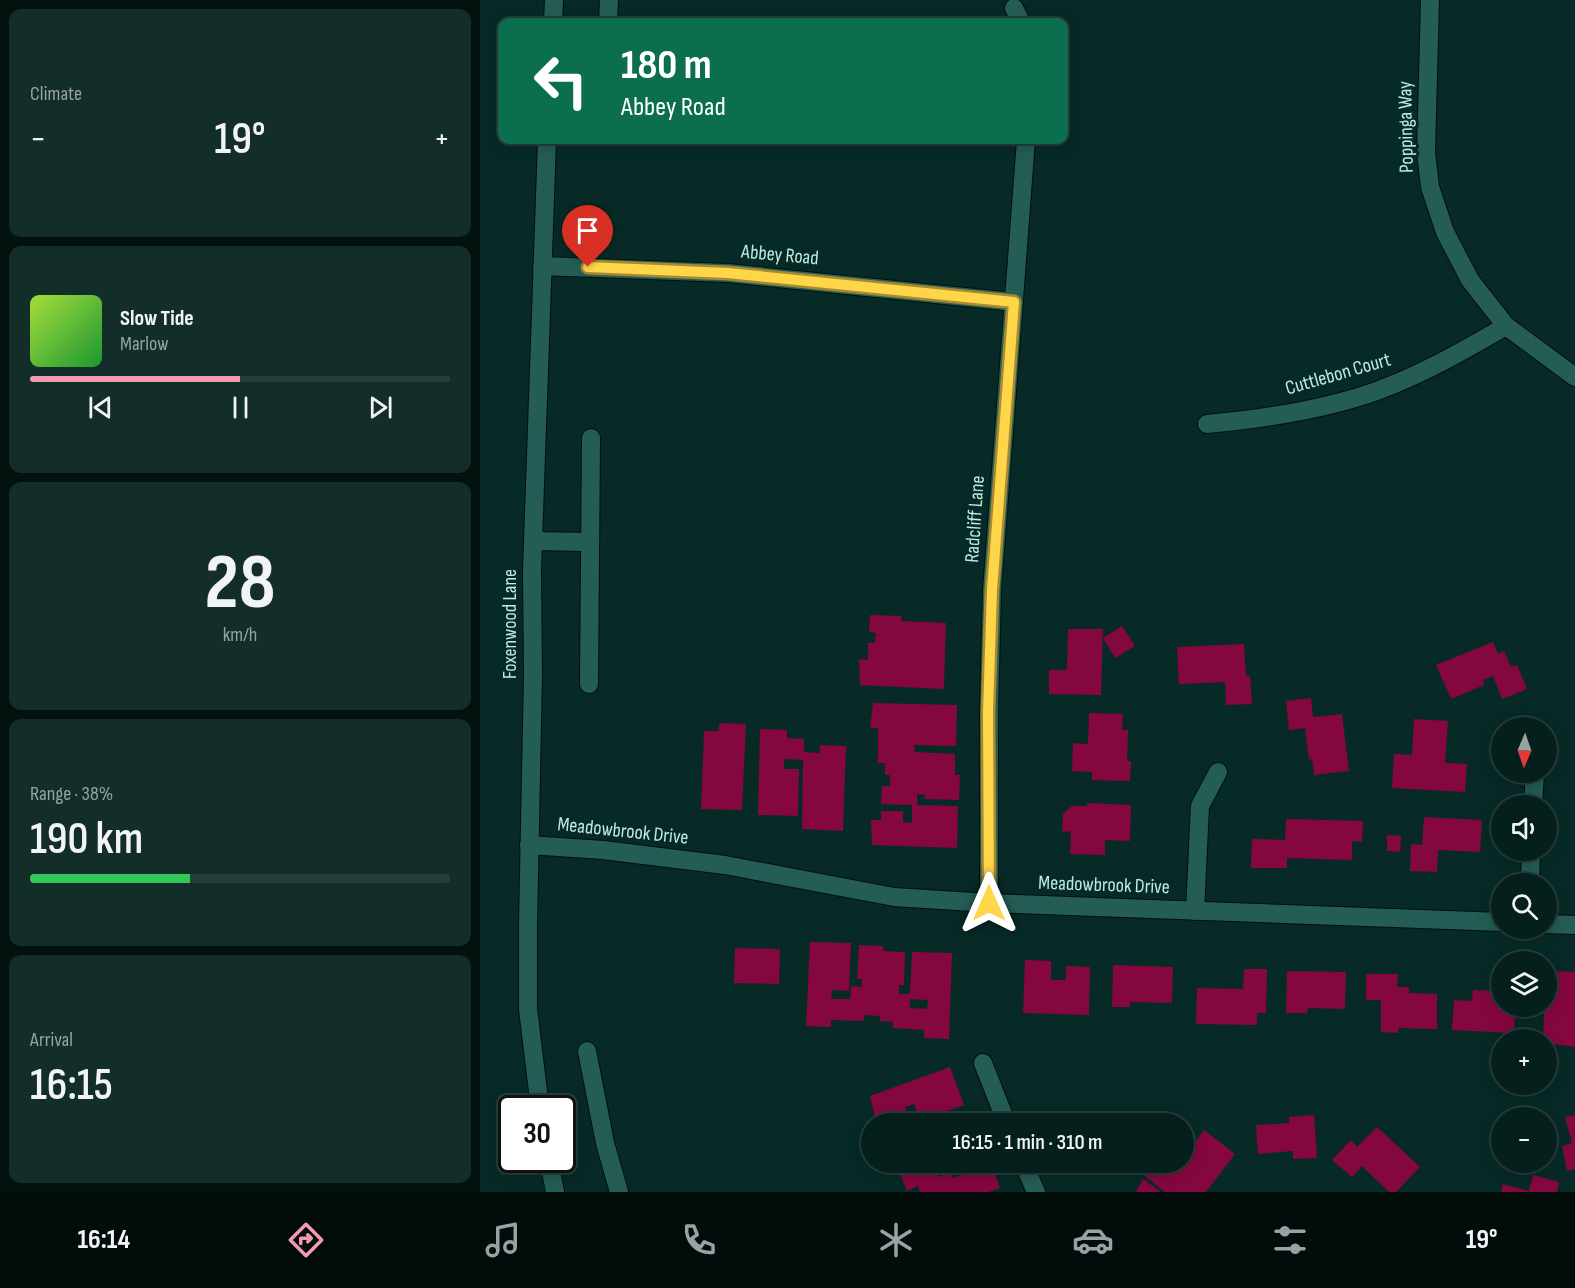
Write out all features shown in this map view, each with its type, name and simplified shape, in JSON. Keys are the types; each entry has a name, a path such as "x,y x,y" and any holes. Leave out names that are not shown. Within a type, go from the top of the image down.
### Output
{"street":[{"path":"553,18 554,0"},
{"path":"608,18 609,0"},
{"name":"Poppinga Way","path":"1430,0 1426,152 1430,187 1445,232 1470,280 1506,326 1575,377"},
{"name":"Foxenwood Lane","path":"538,1095 528,1009 529,845 533,541 547,144"},
{"name":"Radcliff Lane","path":"989,903 988,712 992,590 1026,144"},
{"name":"Abbey Road","path":"542,266 728,273 1014,302"},
{"name":"Cuttlebon Court","path":"1207,424 1247,420 1373,392 1433,367 1506,326"},
{"path":"589,684 591,438"},
{"path":"533,541 589,542"},
{"path":"1195,911 1200,806 1218,772"},
{"name":"Meadowbrook Drive","path":"529,845 603,850 725,865 894,897 989,903 1491,922"},
{"path":"1557,924 1575,925"},
{"path":"587,1051 605,1143 619,1192"},
{"path":"983,1063 1003,1113"},
{"path":"551,1173 555,1192"},
{"path":"1028,1173 1036,1192"}],"building":[{"path":"870,615 901,616 901,621 946,623 944,689 860,685 859,659 868,660 868,643 875,643 876,633 869,632"},
{"path":"1122,626 1135,646 1115,658 1103,638"},
{"path":"1068,629 1103,629 1101,695 1049,694 1049,670 1067,670"},
{"path":"1493,642 1498,654 1504,651 1511,667 1517,665 1527,689 1502,699 1493,676 1483,680 1484,685 1451,699 1436,665"},
{"path":"1244,644 1246,676 1250,676 1252,704 1226,705 1225,682 1179,684 1177,647"},
{"path":"1311,698 1313,717 1342,714 1349,771 1314,775 1312,759 1309,760 1305,728 1289,730 1286,701"},
{"path":"873,703 957,705 956,746 914,745 915,752 955,754 955,775 960,775 959,800 925,799 925,795 917,794 917,805 958,806 957,848 872,845 871,820 881,820 881,811 903,811 903,822 912,823 912,805 881,804 882,786 890,786 890,775 885,775 885,763 878,763 878,728 870,728"},
{"path":"1089,713 1123,714 1122,730 1128,730 1127,761 1131,761 1130,781 1092,780 1092,772 1072,771 1073,743 1088,744"},
{"path":"1414,719 1448,721 1445,763 1467,764 1465,792 1392,788 1394,754 1412,755"},
{"path":"719,723 746,724 742,810 701,809 704,731 719,731"},
{"path":"760,729 787,730 787,738 804,739 804,752 820,753 820,745 846,746 843,831 802,829 803,760 784,759 784,769 799,769 798,816 758,815"},
{"path":"1087,803 1131,805 1130,841 1105,840 1105,855 1070,854 1071,832 1062,831 1063,814 1072,806 1087,806"},
{"path":"1424,817 1482,820 1480,852 1438,850 1437,872 1410,871 1411,844 1422,845"},
{"path":"1286,819 1363,821 1362,842 1352,841 1352,860 1287,858 1287,868 1251,868 1252,839 1285,840"},
{"path":"1387,835 1401,836 1400,852 1387,851"},
{"path":"810,942 851,943 849,991 832,990 831,999 850,999 851,986 862,987 862,979 857,979 859,945 883,946 883,951 905,952 904,985 899,985 899,994 910,994 912,952 952,953 949,1039 924,1038 924,1030 893,1028 893,1022 880,1021 880,1016 864,1015 864,1021 831,1020 831,1027 806,1026","holes":["910,999 928,1000 927,1009 910,1008"]},
{"path":"735,948 780,949 779,984 734,983"},
{"path":"1025,960 1051,961 1051,980 1066,980 1066,966 1090,967 1089,1015 1023,1013"},
{"path":"1113,965 1173,967 1172,1003 1130,1002 1130,1007 1112,1007"},
{"path":"1244,969 1267,969 1266,1013 1257,1013 1257,1025 1196,1024 1197,988 1243,989"},
{"path":"1287,971 1346,972 1345,1009 1308,1008 1307,1013 1286,1013"},
{"path":"1557,971 1575,972 1575,1047 1557,1045 1557,1029 1543,1029 1544,1017 1557,1017"},
{"path":"1366,974 1398,974 1397,987 1409,987 1409,993 1437,994 1437,1029 1398,1028 1398,1033 1381,1032 1381,1000 1366,1000"},
{"path":"1473,990 1491,991 1491,1017 1515,1017 1514,1029 1491,1029 1491,1032 1452,1030 1454,1000 1472,1001"},
{"path":"950,1067 964,1105 942,1113 917,1113 914,1104 905,1107 907,1113 874,1113 870,1096"},
{"path":"1314,1115 1317,1158 1293,1159 1293,1151 1258,1154 1256,1125 1289,1123 1289,1117"},
{"path":"1575,1115 1575,1169 1567,1171 1562,1146 1572,1143 1565,1117"},
{"path":"1377,1127 1420,1167 1396,1192 1389,1192 1362,1166 1352,1177 1332,1160 1351,1140 1357,1147"},
{"path":"1204,1130 1235,1154 1206,1192 1165,1192 1145,1176 1147,1173 1194,1173 1194,1144"},
{"path":"937,1173 938,1177 951,1173 953,1178 967,1173 995,1173 1000,1188 988,1192 920,1192 918,1186 907,1191 900,1174"},
{"path":"1533,1175 1559,1182 1557,1192 1501,1192 1503,1184 1529,1191"},
{"path":"1143,1179 1161,1192 1136,1192"}],"route":[{"path":"588,267 728,273 1014,302 992,590 988,712 989,903"}]}
